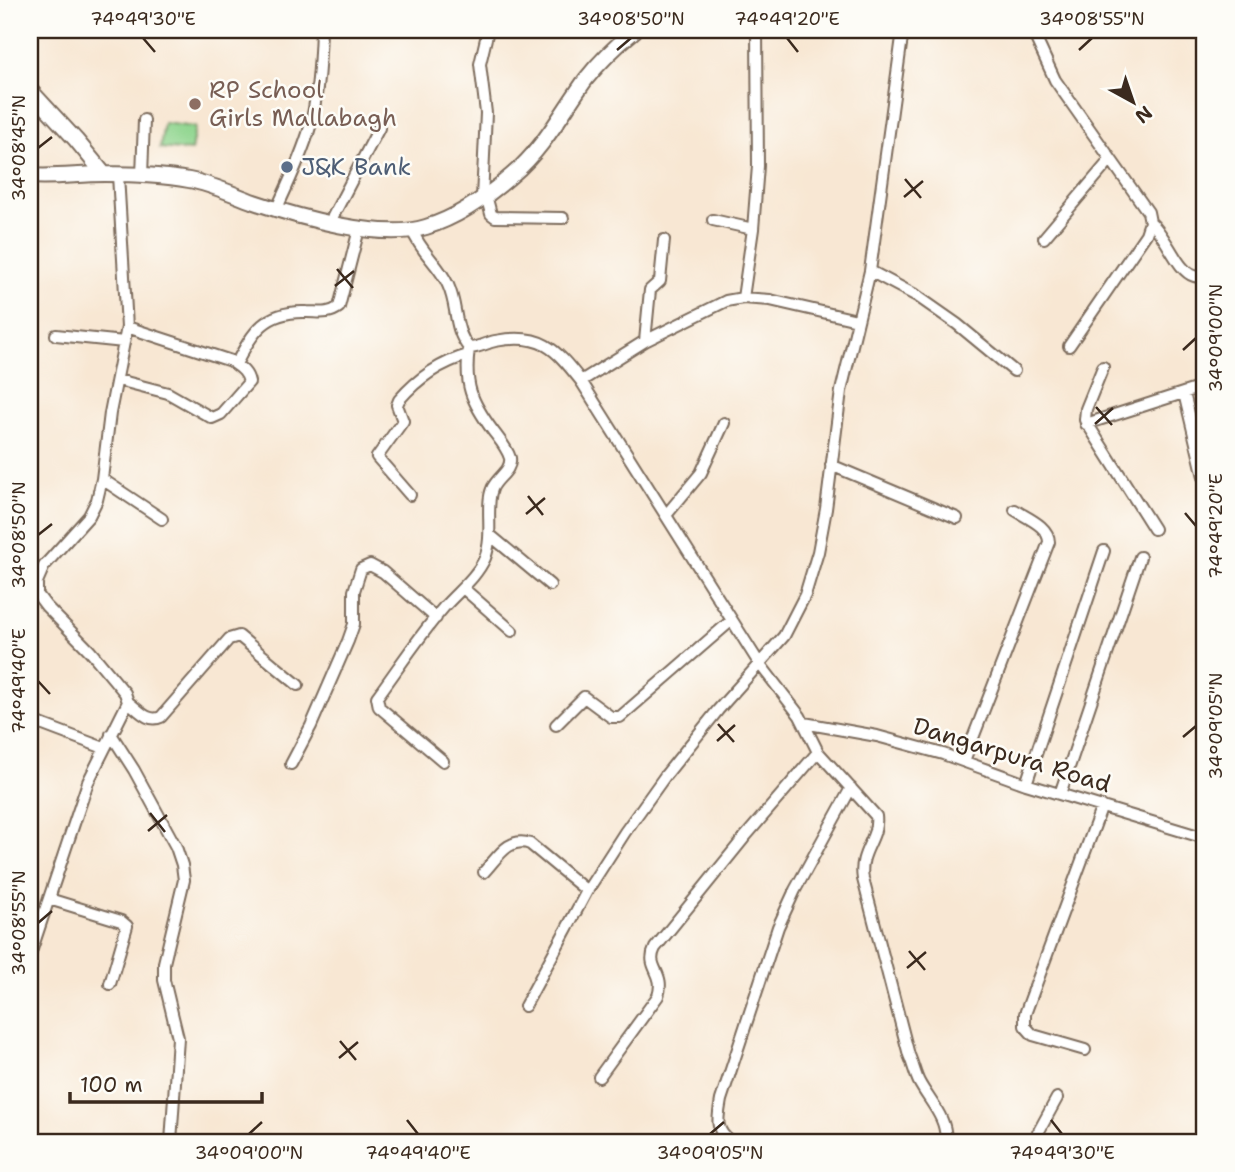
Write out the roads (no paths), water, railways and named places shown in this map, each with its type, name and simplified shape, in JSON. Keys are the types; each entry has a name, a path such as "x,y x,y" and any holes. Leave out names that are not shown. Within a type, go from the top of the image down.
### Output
{"street":[{"path":"277,208 310,127 321,30"},
{"path":"488,30 480,64 486,113 484,196 491,214 495,217 563,218"},
{"path":"30,176 111,174 188,180 216,186 277,208 359,229 412,230 438,222 484,196 529,160 558,123 586,79 610,50 635,30"},
{"path":"743,298 753,229 758,166 757,30"},
{"path":"525,1006 587,891 665,776 718,710 784,636 805,595 818,552 841,391 870,271 903,30"},
{"path":"1032,30 1055,80 1148,212 1150,222 1146,234 1069,346"},
{"path":"30,89 111,174 127,327 97,500 89,516 44,566 37,582 37,594 125,693 128,702 149,719 162,717 216,652 233,637 243,637 298,685"},
{"path":"142,176 144,120"},
{"path":"330,222 379,128"},
{"path":"1044,238 1111,160"},
{"path":"713,220 753,229"},
{"path":"1150,222 1161,233 1183,269 1193,276 1205,276"},
{"path":"236,364 250,337 265,321 294,312 332,312 339,307 359,229"},
{"path":"412,230 417,243 448,284 458,329 468,351 468,388 472,401 510,460 509,466 490,492 490,535 485,556 477,571 436,618 377,696 379,707 443,761"},
{"path":"645,341 650,290 660,281 664,240"},
{"path":"870,271 917,296 957,324 1014,371"},
{"path":"581,381 645,341 726,302 743,298 770,300 857,320"},
{"path":"118,380 168,393 212,418 221,414 249,382 248,377 236,364 127,327"},
{"path":"56,335 124,342"},
{"path":"410,495 377,457 403,421 397,405 409,388 431,371 468,351 521,338 540,341 563,358 581,381 667,514 759,663 804,723 818,752 876,816 874,833 862,858 863,879 909,1055 919,1081 942,1119 946,1140 961,1142"},
{"path":"1103,367 1086,409 1086,424 1154,529"},
{"path":"1086,424 1205,386"},
{"path":"1184,393 1205,481"},
{"path":"667,514 701,473 724,423"},
{"path":"831,465 957,518"},
{"path":"102,479 162,519"},
{"path":"964,761 1049,542 1049,535 1044,528 1015,510"},
{"path":"490,535 550,585"},
{"path":"1026,784 1104,551"},
{"path":"1060,794 1140,557"},
{"path":"291,764 311,726 348,641 354,624 354,591 361,569 370,565 383,572 436,618"},
{"path":"463,588 512,631"},
{"path":"556,725 584,697 611,717 620,717 732,621"},
{"path":"30,955 33,933 49,899 88,782 128,702"},
{"path":"30,720 104,748"},
{"name":"Dangarpura Road","path":"804,723 877,736 1205,838"},
{"path":"110,734 134,770 176,847 182,865 184,880 164,963 164,980 178,1038 170,1142"},
{"path":"599,1077 658,996 662,985 658,972 652,965 651,956 655,948 818,752"},
{"path":"731,1142 718,1129 717,1120 778,927 795,890 851,788"},
{"path":"1085,1050 1033,1035 1025,1026 1025,1014 1102,806"},
{"path":"484,872 510,844 520,841 530,844 587,891"},
{"path":"49,899 121,921 127,926 110,984"},
{"path":"1033,1142 1057,1098"}],"place":[{"name":"RP School Girls Mallabagh","path":"195,104"},
{"name":"J&K Bank","path":"287,167"}]}
